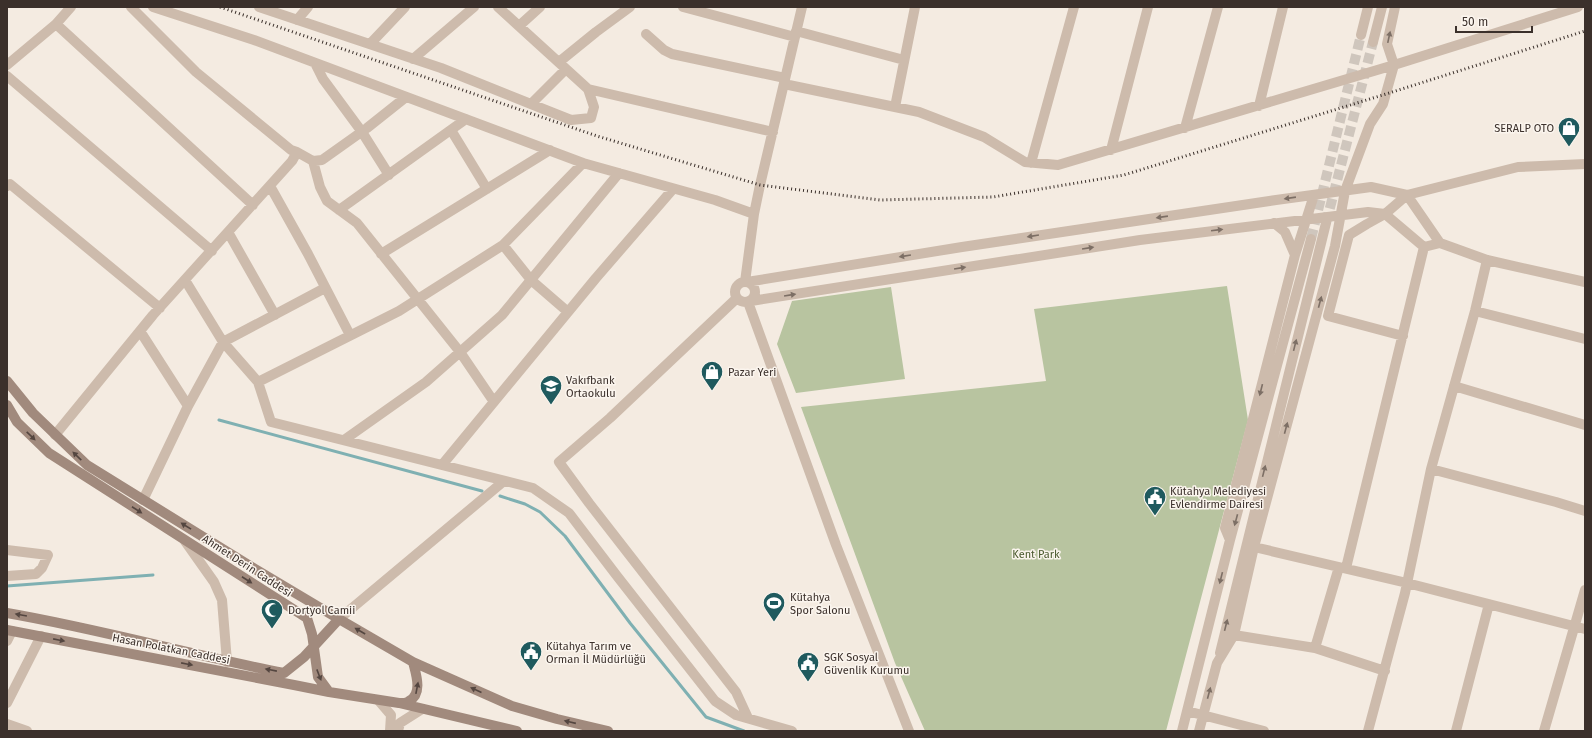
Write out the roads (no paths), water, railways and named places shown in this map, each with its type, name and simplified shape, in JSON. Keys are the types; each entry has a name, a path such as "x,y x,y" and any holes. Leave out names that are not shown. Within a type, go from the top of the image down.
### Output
{"main road":[{"name":"Ahmet Derin Caddesi","path":"7,382 33,414 87,465 339,619 413,662 512,706 557,719 608,731"},
{"name":"Ahmet Derin Caddesi","path":"7,405 17,422 49,453 307,618 312,634 318,677 329,692"},
{"name":"Hasan Polatkan Caddesi","path":"7,613 52,621 227,662 284,673 304,657 313,647"},
{"path":"313,647 339,619"},
{"name":"Hasan Polatkan Caddesi","path":"10,631 294,684 329,692"},
{"path":"399,704 410,701 416,693 418,681 413,662"},
{"path":"329,692 399,704 511,730"}],"street":[{"path":"7,65 56,24 71,7"},
{"path":"131,7 196,72 291,150 313,161 322,160 362,132 406,97"},
{"path":"153,7 254,40 583,163 715,200 754,214"},
{"path":"260,7 441,68 571,120 591,118 594,107 588,89"},
{"path":"297,20 308,7"},
{"path":"370,44 405,7"},
{"path":"413,59 474,7"},
{"path":"498,7 588,89 773,132"},
{"path":"519,26 540,7"},
{"path":"531,104 562,66 596,32 630,7"},
{"path":"683,7 904,60"},
{"path":"746,282 754,214 802,7"},
{"path":"895,107 915,7"},
{"path":"1031,163 1074,7"},
{"path":"1111,150 1148,7"},
{"path":"1185,128 1218,7"},
{"path":"1259,106 1283,7"},
{"path":"1362,35 1368,7"},
{"path":"1373,42 1382,7"},
{"path":"1217,662 1234,635 1254,547 1335,246 1345,191 1370,124 1384,104 1394,66 1387,44 1395,7"},
{"path":"646,34 664,50 672,54 919,112 984,137 1025,162 1058,165 1394,66 1578,7"},
{"path":"56,24 253,205"},
{"path":"314,63 323,79 362,132 389,175"},
{"path":"7,76 212,251"},
{"path":"339,210 466,119"},
{"path":"451,130 487,189"},
{"path":"382,254 550,150"},
{"path":"55,435 140,331 292,161 297,152"},
{"path":"313,161 320,187 327,201 357,223 460,352 494,402"},
{"path":"258,382 399,311 503,245 583,163"},
{"path":"1424,247 1385,214 1368,212 1140,240 750,302 742,302 737,298 735,292 737,286 746,282 978,245 1370,187 1407,195 1518,168 1585,164"},
{"path":"344,440 426,382 502,315 619,173"},
{"path":"7,186 10,184 160,308"},
{"path":"270,186 308,254 350,336"},
{"path":"442,465 568,312 673,189"},
{"path":"1230,540 1225,528 1295,255 1314,195"},
{"path":"1403,336 1328,316 1349,236 1385,214 1407,195"},
{"path":"1407,195 1440,243"},
{"path":"1274,223 1285,232 1295,255"},
{"path":"1199,731 1326,223"},
{"path":"228,232 275,315"},
{"path":"1182,731 1230,540 1311,239"},
{"path":"1424,247 1440,243 1487,260 1585,282"},
{"path":"503,245 531,280 568,312"},
{"path":"1315,648 1342,568 1403,336 1424,247"},
{"path":"1368,731 1407,583 1431,469 1475,311 1487,260"},
{"path":"185,280 223,342 258,382 271,422 533,488 569,513 715,701 736,715 792,731"},
{"path":"746,282 751,283 756,290 756,294 750,302"},
{"path":"143,500 188,406 223,342 325,288"},
{"path":"737,298 610,418 559,462 589,503 736,692 748,718"},
{"path":"750,302 836,545 909,731"},
{"path":"1475,311 1585,340"},
{"path":"140,331 188,406"},
{"path":"1454,386 1585,425"},
{"path":"1431,469 1556,502 1585,512"},
{"path":"339,619 504,481"},
{"path":"185,540 214,582 222,600 227,662"},
{"path":"1254,547 1407,583 1585,629"},
{"path":"7,550 48,555 42,568 36,574 7,576"},
{"path":"1544,731 1585,590"},
{"path":"1456,731 1489,604"},
{"path":"7,640 10,631"},
{"path":"1234,635 1315,648 1385,671"},
{"path":"7,703 41,636"},
{"path":"379,701 391,715 390,731"},
{"path":"398,731 400,723 422,709"},
{"path":"1187,711 1264,731"},
{"path":"7,724 24,730"}],"waterway":[{"path":"219,420 482,491"},
{"path":"500,496 525,504 540,512 565,536 630,623 706,717 744,731"},
{"path":"7,586 153,575"}],"tunnel":[{"path":"1311,239 1361,35"},
{"path":"1326,223 1373,42"}],"railway":[{"path":"220,7 597,136 760,185 880,200 993,197 1124,175 1585,31"}],"place":[{"name":"SERALP OTO","path":"1569,148"},
{"name":"Pazar Yeri","path":"712,392"},
{"name":"Vakıfbank Ortaokulu","path":"551,406"},
{"name":"Kütahya Melediyesi Evlendirme Dairesi","path":"1155,516"},
{"name":"Kütahya Spor Salonu","path":"774,622"},
{"name":"Dortyol Camii","path":"272,630"},
{"name":"Kütahya Tarım ve Orman İl Müdürlüğü","path":"531,672"},
{"name":"SGK Sosyal Güvenlik Kurumu","path":"808,682"}],"park label":[{"name":"Kent Park","path":"1036,554"}]}
